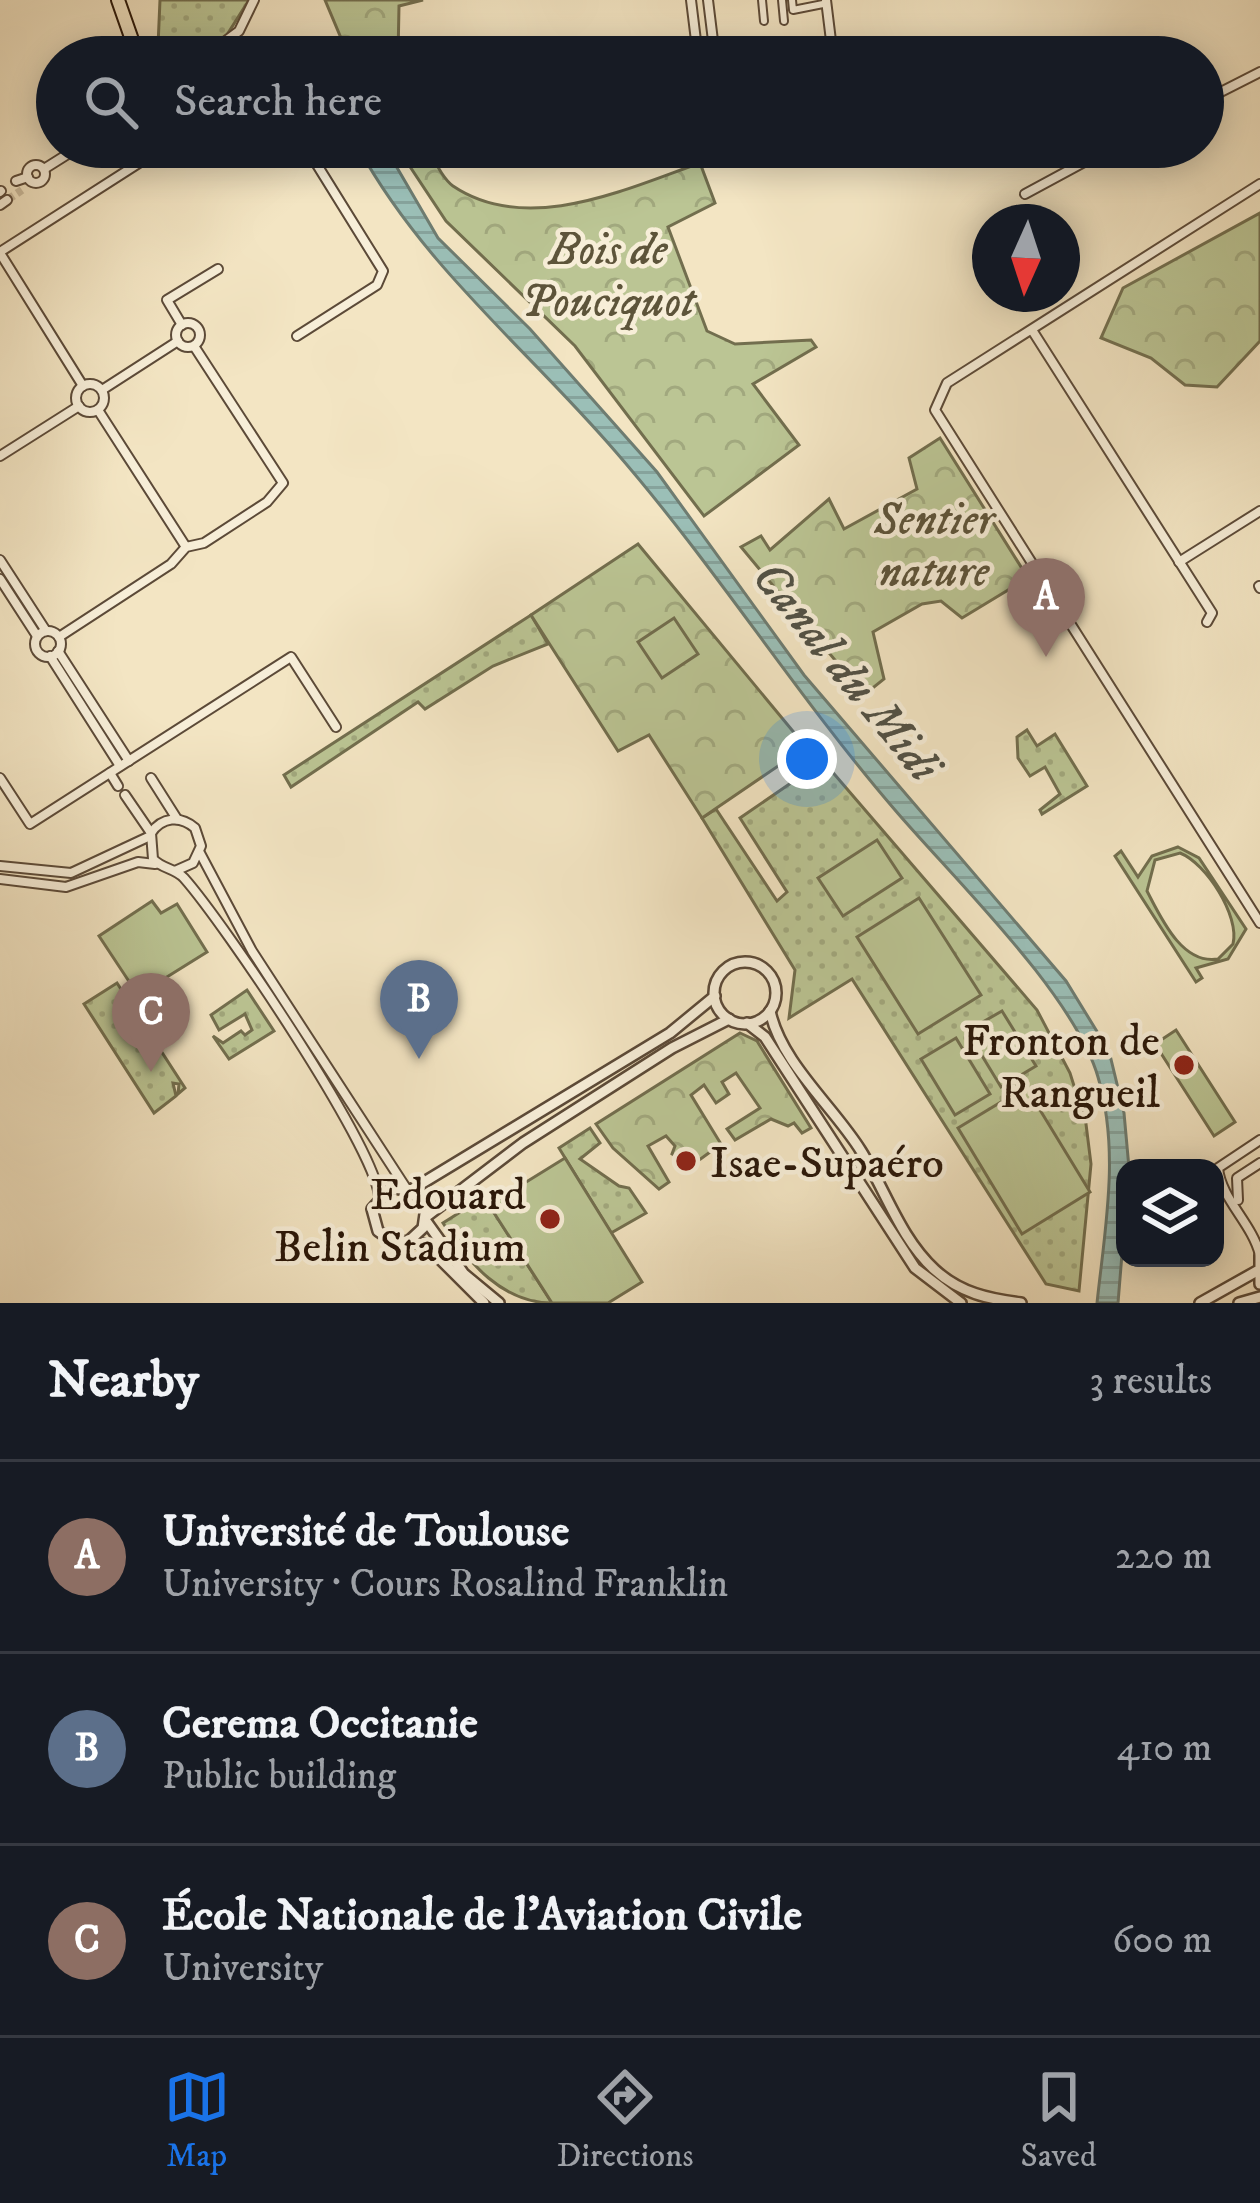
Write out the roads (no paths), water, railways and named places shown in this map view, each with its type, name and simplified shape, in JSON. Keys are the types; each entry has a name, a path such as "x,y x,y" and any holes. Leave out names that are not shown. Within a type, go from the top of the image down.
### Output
{"main road":[{"path":"118,0 133,36"}],"street":[{"path":"232,36 254,0"},
{"path":"691,0 695,36"},
{"path":"708,0 712,36"},
{"path":"762,0 764,21"},
{"path":"782,0 784,21"},
{"path":"792,0 793,10 824,6 824,0"},
{"path":"824,0 830,36"},
{"path":"1224,90 1260,72"},
{"path":"19,185 28,178 42,180 46,168"},
{"path":"132,168 0,252 83,386 102,390 178,341 182,325 167,300 218,268"},
{"path":"297,336 377,285 383,271 319,168"},
{"path":"1025,194 1073,168"},
{"path":"1260,184 944,385 938,398 941,422 1260,922"},
{"path":"182,325 199,328 194,346"},
{"path":"1032,330 1212,613 1207,622"},
{"path":"54,653 59,637 171,564 186,548 204,543 267,502 283,484 194,346 178,341"},
{"path":"79,406 77,393 83,386"},
{"path":"102,390 98,410 186,548"},
{"path":"0,456 79,406 98,410"},
{"path":"1180,562 1260,511"},
{"path":"0,560 42,634 38,652 54,653"},
{"path":"0,580 42,634 59,637"},
{"path":"54,653 129,761 145,768"},
{"path":"0,778 30,824 292,657 336,728"},
{"path":"110,773 150,835 150,852 158,865"},
{"path":"151,778 177,819 195,828 200,853 252,951 409,1189 423,1200 426,1218 464,1274 499,1303"},
{"path":"0,866 70,873 150,835 162,822 177,819"},
{"path":"175,871 193,863 200,853"},
{"path":"0,879 57,888 138,862 175,871 256,980 352,1130 375,1172 379,1196 372,1216 378,1232 391,1240 425,1244 484,1303"},
{"path":"379,1196 409,1189 670,1033 715,996 727,968 754,963 774,982 770,1011 791,1053 862,1152 878,1190 921,1256 963,1289 1021,1303"},
{"path":"715,996 729,1019"},
{"path":"747,1023 770,1011"},
{"path":"409,1240 426,1218 523,1143 672,1048 729,1019 747,1023 765,1037 915,1268 961,1303"},
{"path":"1260,1140 1218,1168 1221,1183 1254,1233 1260,1284"},
{"path":"1260,1163 1234,1186 1260,1230"},
{"path":"1200,1303 1257,1271"},
{"path":"1239,1303 1260,1297"}],"water":[{"path":"371,168 397,168 438,238 530,329 657,472 804,675 1066,981 1109,1051 1124,1113 1128,1159 1116,1159 1118,1303 1097,1303 1109,1190 1105,1105 1085,1044 1064,1010 1009,938 859,766 652,495 413,230"}],"tunnel":[{"path":"7,200 22,190"}],"place":[{"name":"Université de Toulouse","path":"1046,657"},
{"name":"Cerema Occitanie","path":"419,1059"},
{"name":"Fronton de Rangueil","path":"1184,1065"},
{"name":"École Nationale de l'Aviation Civile","path":"151,1072"},
{"name":"Isae-Supaéro","path":"686,1161"},
{"name":"Edouard Belin Stadium","path":"550,1219"}],"park label":[{"name":"Bois de Pouciquot","path":"608,274"},
{"name":"Sentier nature","path":"934,544"}],"water label":[{"name":"Canal du Midi","path":"848,670"}]}
